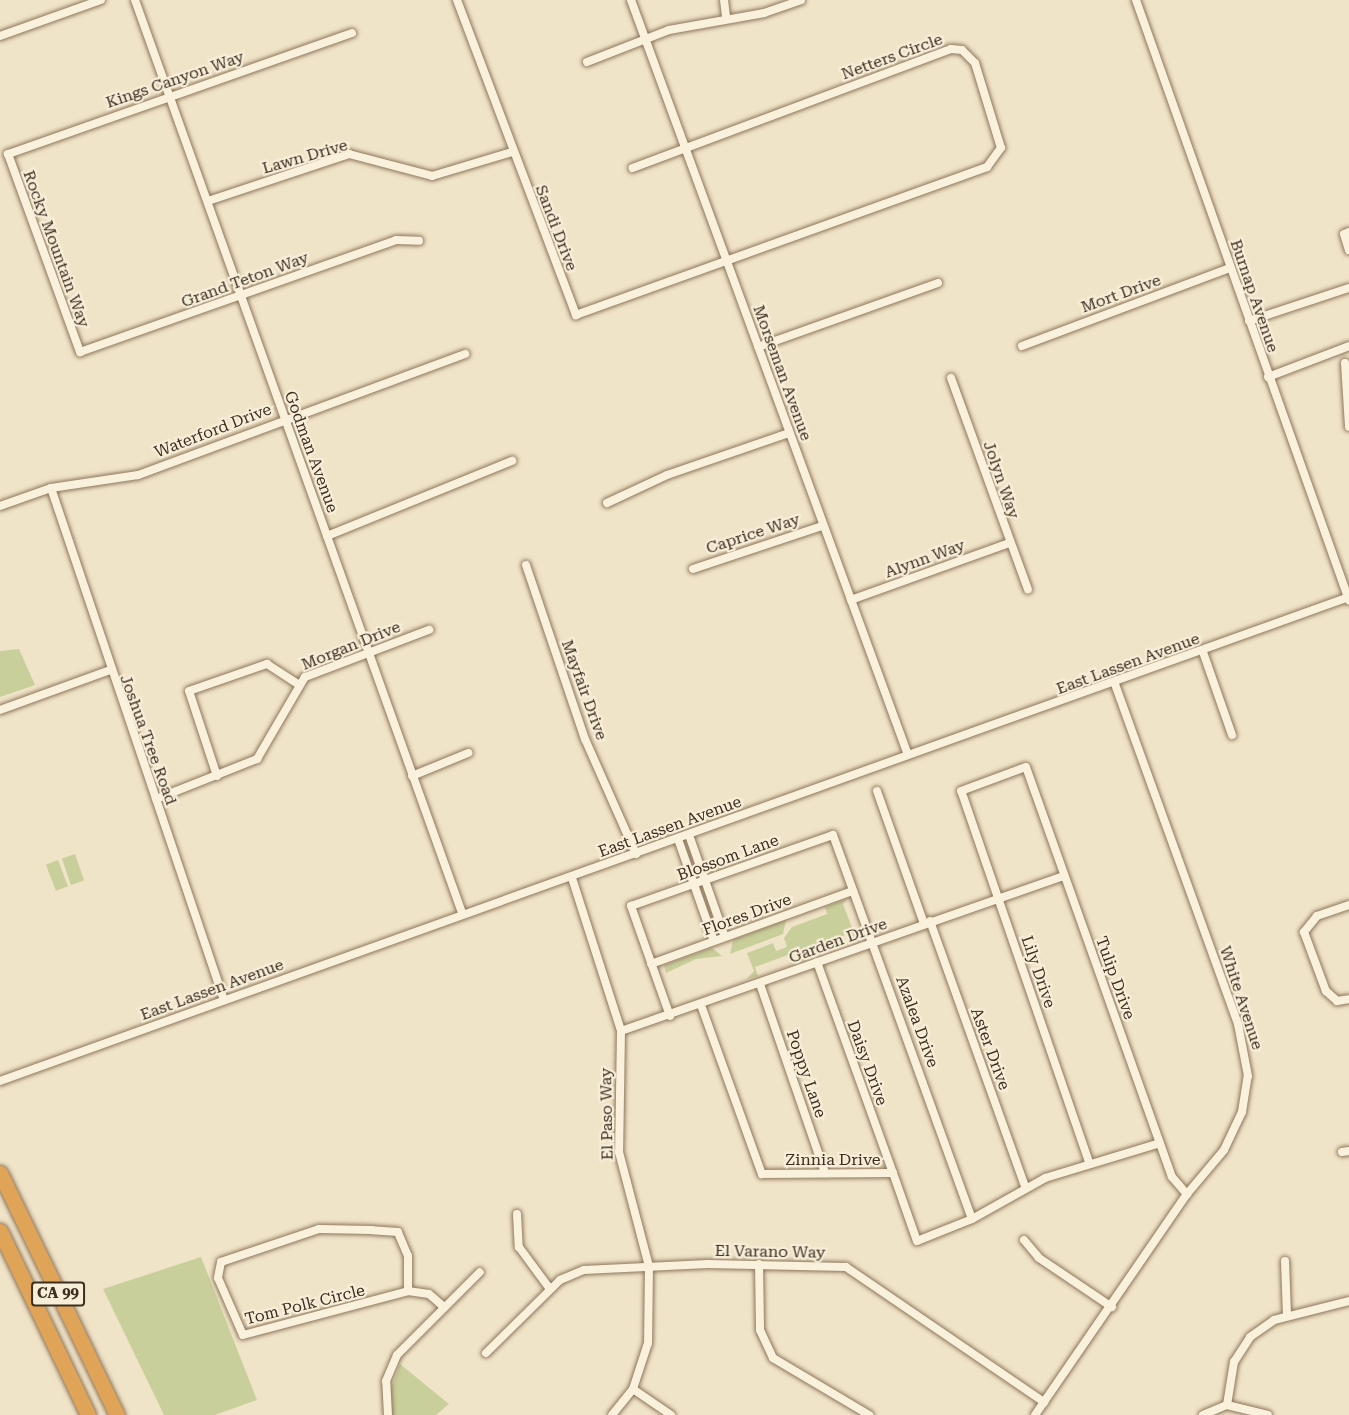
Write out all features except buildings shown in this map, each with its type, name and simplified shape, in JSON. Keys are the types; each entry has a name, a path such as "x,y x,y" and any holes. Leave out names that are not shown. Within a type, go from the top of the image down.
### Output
{"highway":[{"name":"CA 99","path":"0,1173 117,1415"},
{"name":"CA 99","path":"0,1231 86,1415"}],"street":[{"path":"0,36 101,0"},
{"name":"Godman Avenue","path":"135,0 167,97 208,201 240,297 462,913"},
{"name":"Sandi Drive","path":"457,0 512,152 576,315 726,259"},
{"name":"Morseman Avenue","path":"631,0 822,526 908,755"},
{"path":"724,0 726,17"},
{"path":"587,62 646,42 669,30 726,17 765,13 801,0"},
{"name":"Burnap Avenue","path":"1136,0 1268,376 1349,598"},
{"name":"Kings Canyon Way","path":"8,154 352,33"},
{"name":"Netters Circle","path":"687,150 941,51 962,50 975,63 1000,141 992,164 726,259"},
{"path":"632,168 687,150"},
{"name":"Lawn Drive","path":"208,201 350,154 432,176 512,152"},
{"name":"Rocky Mountain Way","path":"8,154 80,352"},
{"path":"1349,232 1344,234 1349,250"},
{"name":"Grand Teton Way","path":"80,352 396,240 419,241"},
{"name":"Mort Drive","path":"1022,346 1230,268"},
{"path":"758,347 938,283"},
{"path":"1249,321 1349,288"},
{"path":"1268,376 1349,346"},
{"name":"Waterford Drive","path":"0,506 51,488 138,475 284,418 465,354"},
{"path":"1345,363 1349,427"},
{"name":"Jolyn Way","path":"951,378 1009,543 1028,589"},
{"path":"607,504 667,475 789,433"},
{"path":"327,536 512,461"},
{"name":"Joshua Tree Road","path":"51,488 108,671 156,799 224,1000"},
{"name":"Caprice Way","path":"693,569 822,526"},
{"name":"Alynn Way","path":"850,600 1009,543"},
{"name":"Mayfair Drive","path":"526,565 585,739 636,854"},
{"name":"East Lassen Avenue","path":"0,1081 462,913 572,878 908,755 1115,684 1349,598"},
{"name":"Morgan Drive","path":"156,799 257,759 298,684 369,651 429,630"},
{"path":"1203,652 1232,735"},
{"path":"217,776 189,691 267,664 298,684"},
{"path":"0,710 108,671"},
{"name":"White Avenue","path":"1035,1415 1112,1307 1187,1194 1224,1150 1242,1112 1246,1055 1115,684"},
{"path":"412,776 468,753"},
{"name":"Tulip Drive","path":"1026,767 1172,1177 1187,1194"},
{"name":"Lily Drive","path":"1026,767 961,792 1089,1162"},
{"name":"Aster Drive","path":"877,791 1025,1186"},
{"path":"689,835 725,937"},
{"name":"Blossom Lane","path":"651,964 631,906 833,835"},
{"name":"Azalea Drive","path":"833,835 874,942 972,1219"},
{"path":"678,839 714,941"},
{"name":"Garden Drive","path":"621,1031 670,1016 927,923 1065,876"},
{"name":"El Paso Way","path":"572,878 621,1031 619,1152 649,1266 648,1343 633,1389 612,1415"},
{"name":"Flores Drive","path":"651,964 853,891"},
{"path":"1349,905 1317,916 1304,932 1326,991 1337,1001 1349,999"},
{"name":"Daisy Drive","path":"817,962 892,1173"},
{"path":"651,964 670,1016"},
{"name":"Poppy Lane","path":"760,984 825,1173"},
{"name":"Zinnia Drive","path":"701,1005 762,1174 892,1173 917,1241 972,1219 1025,1186 1089,1162 1160,1143"},
{"path":"517,1214 519,1247 550,1289"},
{"name":"Tom Polk Circle","path":"319,1229 398,1232 408,1256 408,1291 243,1335 218,1278 221,1262 319,1229"},
{"path":"1024,1240 1039,1258 1112,1307"},
{"path":"1285,1261 1287,1316"},
{"path":"759,1264 760,1330 773,1358 869,1415"},
{"name":"El Varano Way","path":"486,1353 550,1289 584,1270 759,1264 846,1267 1044,1402"},
{"path":"388,1415 386,1381 397,1355 480,1272"},
{"path":"408,1291 429,1294 444,1307"},
{"path":"1227,1405 1230,1375 1240,1349 1261,1327 1287,1316 1349,1301"},
{"path":"633,1389 671,1415"},
{"path":"1203,1415 1227,1405 1268,1415"}],"green space":[{"path":"19,649 35,685 0,697 0,651"},
{"path":"75,854 84,880 71,885 62,859"},
{"path":"58,860 68,886 56,891 46,865"},
{"path":"847,899 843,904 857,941 850,933 817,946 819,954 797,962 793,953 755,967 758,976 747,979 754,971 747,953 773,943 776,951 787,947 784,938 792,927 827,914 825,907"},
{"path":"786,920 783,934 730,954 733,940"},
{"path":"712,948 722,956 696,959 666,973 664,965"},
{"path":"201,1257 257,1400 215,1415 164,1415 103,1289"},
{"path":"400,1364 449,1404 436,1415 391,1415 390,1392"}]}
